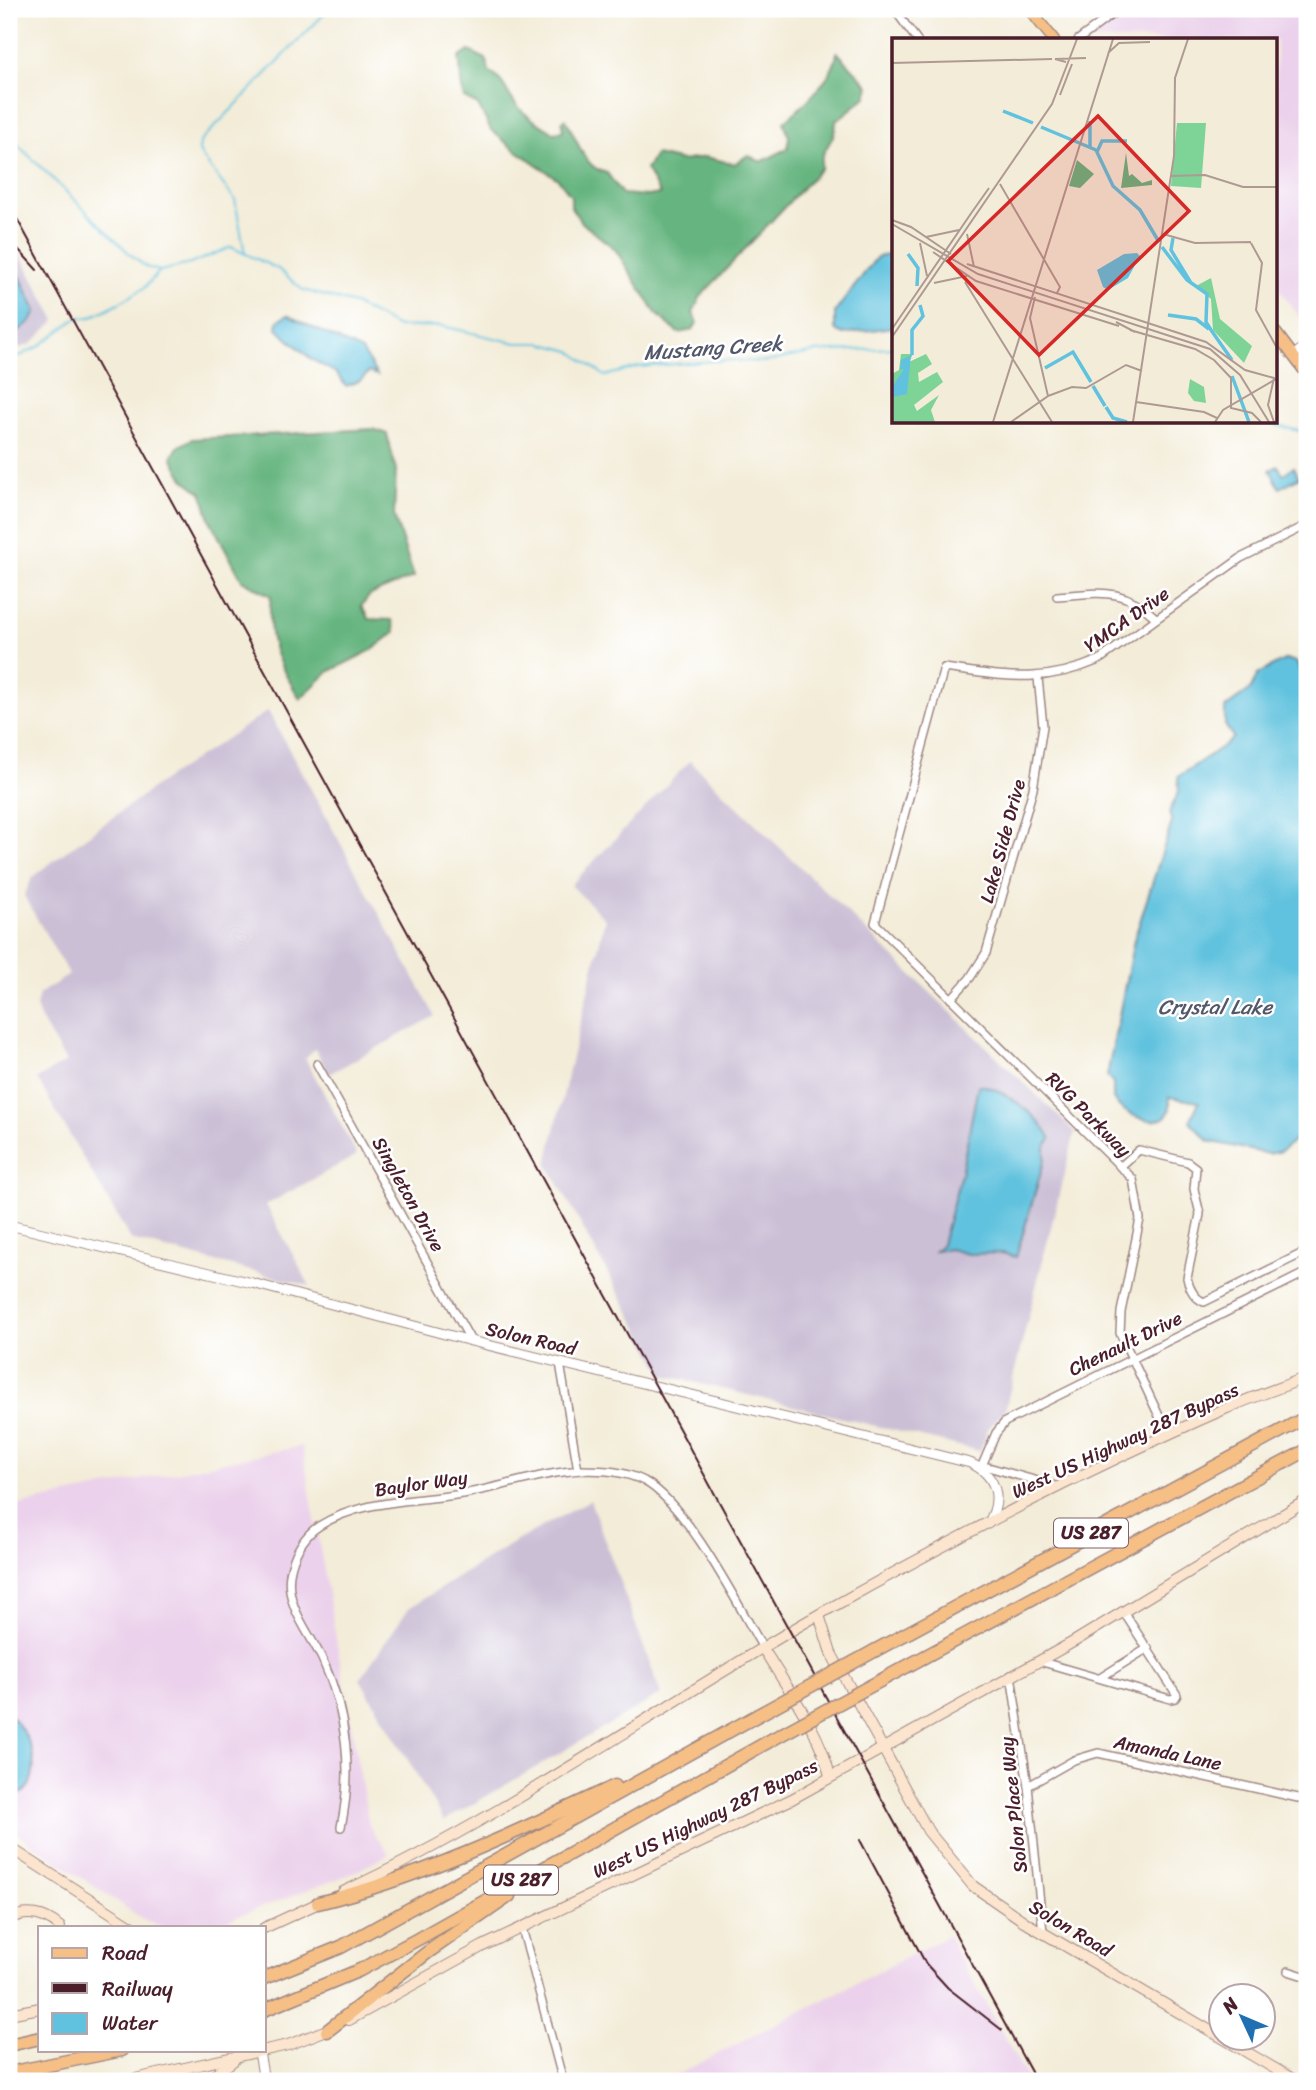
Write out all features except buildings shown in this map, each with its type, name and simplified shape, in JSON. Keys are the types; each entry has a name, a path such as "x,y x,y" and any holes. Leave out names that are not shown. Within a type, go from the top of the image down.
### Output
{"highway":[{"name":"US 287","path":"266,1977 341,1947 876,1650 1307,1417"},
{"name":"US 287","path":"266,2009 360,1970 773,1739 1307,1450"},
{"path":"318,1903 358,1893 430,1868 633,1778 651,1774"},
{"path":"327,2031 458,1930 603,1834"},
{"path":"9,2045 38,2038"},
{"path":"9,2073 112,2052"}],"main road":[{"path":"1029,9 1052,38"},
{"path":"1278,336 1307,374"},
{"name":"West US Highway 287 Bypass","path":"266,1927 383,1873 507,1804 819,1615 986,1526 1168,1436 1307,1377"},
{"name":"West US Highway 287 Bypass","path":"266,2050 327,2031 522,1928 792,1799 1038,1661 1307,1500"},
{"name":"Solon Road","path":"819,1615 831,1653 928,1831 965,1878 981,1893 1042,1932 1296,2081"},
{"path":"763,1648 787,1681 827,1759 830,1776"},
{"path":"9,1847 131,1926"},
{"path":"9,1919 30,1914 45,1917 58,1926"},
{"path":"9,2014 38,2007"},
{"name":"West US Highway 287 Bypass","path":"126,2081 259,2052"},
{"path":"207,2081 240,2057"}],"street":[{"path":"894,9 916,38"},
{"path":"1082,38 1119,9"},
{"path":"1293,356 1307,345"},
{"name":"YMCA Drive","path":"944,668 1038,678 1099,660 1241,558 1307,525"},
{"path":"1057,596 1121,595 1134,598 1156,618"},
{"name":"RVG Parkway","path":"944,668 875,923 1133,1180 1140,1219 1121,1312 1121,1333 1168,1436"},
{"name":"Lake Side Drive","path":"951,999 970,978 986,953 1033,789 1043,726 1038,678"},
{"name":"Singleton Drive","path":"317,1064 471,1341"},
{"path":"1120,1167 1139,1150 1188,1162 1196,1168 1194,1189 1200,1214 1187,1278 1199,1300 1204,1301 1307,1251"},
{"name":"Solon Road","path":"9,1225 252,1283 471,1341 928,1452 981,1468"},
{"name":"Chenault Drive","path":"981,1468 996,1433 1005,1422 1307,1272"},
{"path":"560,1363 578,1470"},
{"path":"981,1468 988,1467 1060,1488"},
{"path":"981,1468 989,1475 996,1497 993,1515 986,1526"},
{"name":"Baylor Way","path":"341,1827 347,1787 341,1715 323,1662 295,1611 291,1593 290,1575 303,1542 320,1525 371,1506 432,1499 578,1470 625,1474 646,1482 679,1512 763,1648"},
{"path":"1038,1661 1170,1699 1175,1698 1177,1695 1123,1611"},
{"path":"1100,1678 1148,1648"},
{"name":"Solon Place Way","path":"1011,1675 1028,1786 1042,1932"},
{"name":"Amanda Lane","path":"1028,1786 1074,1760 1098,1753 1307,1800"},
{"path":"522,1928 563,2081"},
{"path":"1288,1971 1307,1977"},
{"path":"259,2052 264,2081"}],"shaded area":[{"path":"1132,9 1307,9 1307,327 1278,288 1278,38 1094,38"},
{"path":"9,235 56,320 31,344 9,352"},
{"path":"268,711 435,1016 329,1074 315,1049 305,1058 357,1155 266,1205 310,1286 131,1240 37,1079 66,1062 40,1018 36,1006 39,994 69,975 24,896 32,878 164,780"},
{"path":"690,761 1075,1132 1005,1410 988,1429 980,1451 664,1375 547,1163 605,919 571,885"},
{"path":"302,1446 369,1826 389,1854 353,1873 220,1923 205,1926 160,1926 141,1918 9,1828 9,1507"},
{"path":"590,1500 661,1694 444,1821 360,1679 409,1608 511,1544"},
{"path":"948,1936 1029,2081 665,2081"}],"green space":[{"path":"469,51 486,59 489,71 500,81 516,105 532,119 554,133 563,131 562,122 565,119 586,159 607,173 622,194 660,194 646,169 655,155 682,161 705,157 735,164 748,155 761,162 787,149 789,137 784,122 825,80 837,52 869,86 866,97 836,121 833,135 822,156 821,168 701,296 693,312 697,323 693,330 678,333 656,313 615,249 581,222 571,207 571,196 559,180 491,130 478,105 464,98 459,58"},
{"path":"373,429 387,434 396,470 394,516 414,577 370,595 361,606 369,619 392,620 395,632 372,650 328,672 300,699 275,650 270,626 271,596 242,580 211,522 202,493 184,479 172,457 178,447 192,439"}],"water":[{"path":"888,255 892,260 892,327 843,334 835,330 835,312 877,257"},
{"path":"9,270 20,276 36,311 32,320 9,339"},
{"path":"287,315 362,351 377,375 369,372 360,381 346,386 336,373 311,359 277,329 278,321"},
{"path":"1278,466 1283,474 1294,467 1299,477 1280,488 1270,470"},
{"name":"Crystal Lake","path":"1286,659 1296,662 1307,685 1307,1143 1294,1141 1281,1151 1268,1154 1209,1141 1190,1121 1199,1102 1169,1097 1170,1109 1166,1116 1159,1120 1139,1118 1128,1113 1113,1099 1113,1084 1107,1076 1134,940 1172,822 1169,813 1179,791 1178,777 1229,742 1233,737 1225,725 1225,708 1251,689 1258,674"},
{"path":"978,1086 1001,1092 1021,1105 1039,1122 1051,1139 1045,1147 1045,1158 1016,1257 1002,1253 968,1254 950,1249 935,1251 942,1244 961,1174"},
{"path":"9,1714 27,1738 34,1766 29,1786 24,1792 9,1797"}],"waterway":[{"path":"245,254 235,200 203,158 199,151 200,142 329,9"},
{"path":"9,136 130,254 146,267 160,271"},
{"name":"Mustang Creek","path":"9,361 38,347 77,318 91,317 119,303 144,288 160,271 190,264 231,247 278,269 303,290 354,304 398,327 442,326 516,343 541,343 571,351 605,376 638,367 724,360 766,362 815,352 892,348"},
{"name":"Mustang Creek","path":"1271,424 1307,433"}],"railway":[{"path":"9,204 1036,2081"},
{"path":"9,239 37,270"},
{"path":"860,1840 926,1964 948,1988 1002,2030"}]}
